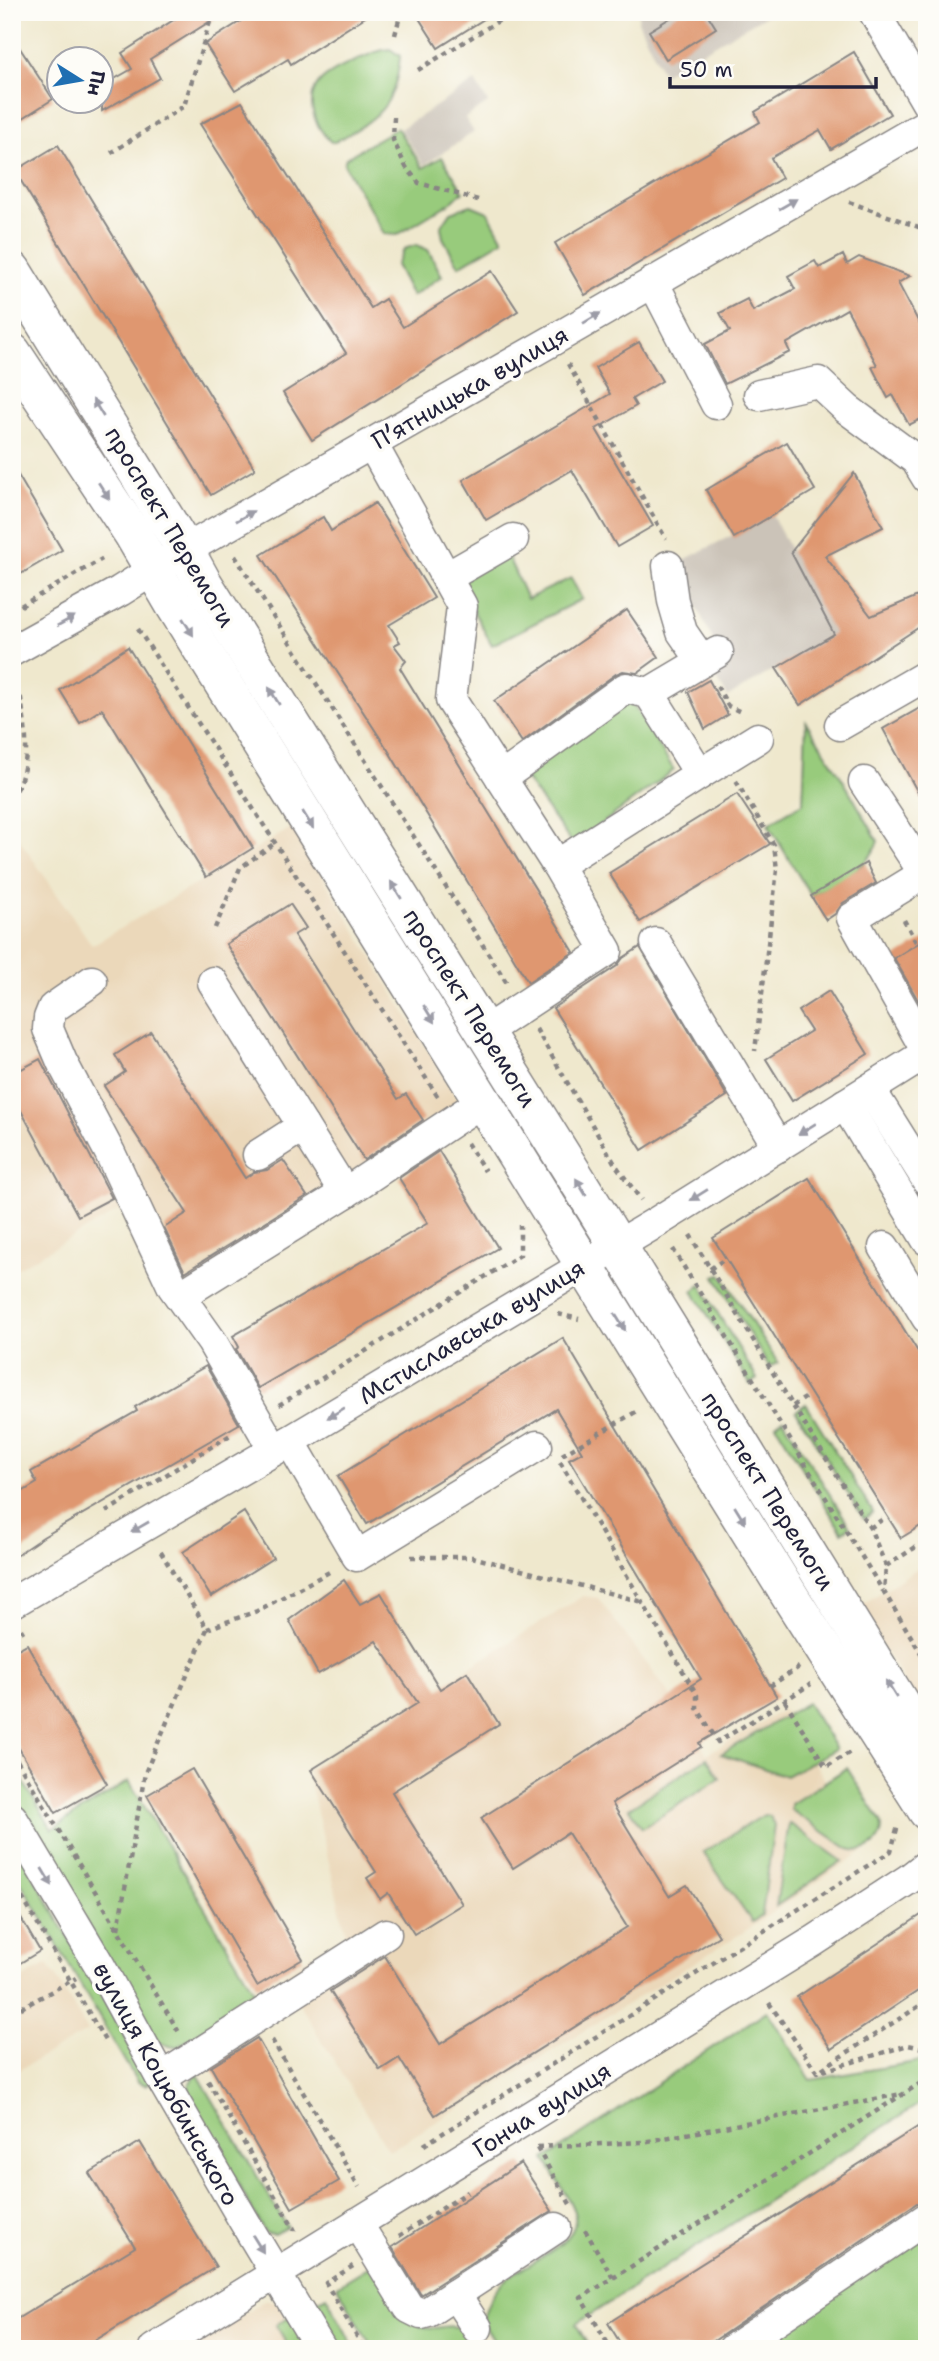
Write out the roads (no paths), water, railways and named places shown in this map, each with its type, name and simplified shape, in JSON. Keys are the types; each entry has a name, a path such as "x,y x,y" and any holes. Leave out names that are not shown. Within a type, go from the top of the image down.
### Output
{"main road":[{"name":"проспект Перемоги","path":"12,270 186,550 202,581 927,1747"},
{"name":"проспект Перемоги","path":"12,352 153,569 584,1264 914,1814"}],"street":[{"path":"874,12 927,103"},
{"name":"Пʼятницька вулиця","path":"12,650 120,591 153,569 927,124"},
{"path":"653,282 716,404"},
{"path":"758,395 818,382 847,410 916,460 927,478"},
{"path":"372,444 462,606 451,700 557,865 607,951 484,1032"},
{"path":"447,577 513,539"},
{"path":"649,693 710,656 682,632 673,601 668,566"},
{"path":"840,725 927,675"},
{"path":"501,778 626,688 649,693 712,767"},
{"path":"557,865 758,738"},
{"path":"864,782 925,873 852,918 927,1052"},
{"path":"656,943 779,1147"},
{"path":"92,981 53,1008 49,1018 48,1029 62,1062 110,1153 173,1287 357,1556 537,1446"},
{"path":"213,982 345,1193"},
{"name":"Мстиславська вулиця","path":"12,1603 282,1446 616,1246 779,1147 927,1052"},
{"path":"870,1088 927,1180"},
{"path":"180,1296 345,1193 482,1101"},
{"path":"845,1104 927,1240"},
{"path":"258,1155 303,1126"},
{"path":"884,1248 927,1318"},
{"name":"вулиця Коцюбинського","path":"12,1818 100,1966 244,2221 321,2349"},
{"name":"Гонча вулиця","path":"154,2349 357,2223 529,2135 927,1865"},
{"path":"161,2078 386,1934"},
{"path":"733,2349 927,2218"},
{"path":"357,2223 409,2308 421,2314 571,2222"},
{"path":"455,2294 477,2328"}]}
